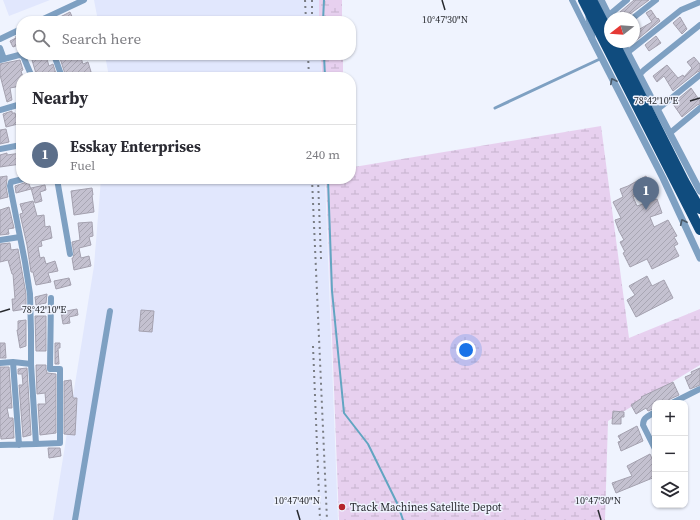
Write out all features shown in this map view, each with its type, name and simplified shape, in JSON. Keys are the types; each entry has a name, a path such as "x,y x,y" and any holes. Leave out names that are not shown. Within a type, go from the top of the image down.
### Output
{"highway":[{"path":"583,0 700,230"},
{"path":"592,0 604,23"},
{"path":"617,48 680,174 700,209"}],"street":[{"path":"50,16 84,0"},
{"path":"572,0 663,178 700,258"},
{"path":"601,0 607,12"},
{"path":"614,12 627,0"},
{"path":"640,13 656,0"},
{"path":"627,53 681,10 700,2"},
{"path":"588,11 592,40"},
{"path":"640,74 700,25"},
{"path":"0,39 16,31"},
{"path":"0,48 2,60 16,56"},
{"path":"625,48 640,74 700,191"},
{"path":"25,60 30,72"},
{"path":"56,60 60,72"},
{"path":"658,109 700,75"},
{"path":"0,110 16,105"},
{"path":"670,133 700,108"},
{"path":"0,149 16,146"},
{"path":"16,181 11,182 10,186 30,294 31,364 36,444"},
{"path":"59,184 70,254"},
{"path":"0,240 20,237"},
{"path":"0,445 60,443 60,369 50,369 51,298"},
{"path":"75,520 110,310"},
{"path":"0,363 13,362 31,364"},
{"path":"13,362 20,445"},
{"path":"678,400 700,389"},
{"path":"652,414 644,419 643,425 652,443"}],"lane":[{"path":"495,108 602,58"}],"shaded area":[{"path":"3,0 50,0 9,16"},
{"path":"94,0 319,0 319,16 97,16"},
{"path":"106,60 321,60 321,72 108,72"},
{"path":"101,184 325,184 338,520 53,520 94,266"}],"green space":[{"path":"319,0 342,0 342,16 319,16"},
{"path":"321,60 343,60 343,72 322,72"},
{"path":"601,126 629,338 700,309 700,365 608,421 605,520 339,520 326,184 356,184 356,167"}],"building":[{"path":"634,0 649,0 633,12 620,12"},
{"path":"651,10 660,21 640,37 640,29 652,22 646,13"},
{"path":"70,12 72,16 62,16"},
{"path":"680,17 687,29 682,34 673,23"},
{"path":"656,36 661,43 649,51 645,45"},
{"path":"16,38 16,46 13,47 10,41"},
{"path":"694,57 700,64 700,71 673,91 664,76 657,82 653,76 667,65 678,78 683,75 684,77 692,68 687,62"},
{"path":"20,60 23,70 21,72 16,72 16,87 10,88 12,100 7,102 0,75 0,64"},
{"path":"32,60 47,60 49,66 53,64 55,72 36,72"},
{"path":"61,60 82,60 83,64 88,62 91,72 64,72"},
{"path":"691,88 700,101 700,104 682,117 673,104"},
{"path":"12,111 12,113 15,113 16,124 6,127 3,114"},
{"path":"6,129 9,142 0,144 0,130"},
{"path":"7,153 7,155 16,154 16,165 0,167 0,155"},
{"path":"7,176 6,187 8,197 0,199 0,177"},
{"path":"646,176 651,187 633,197 637,206 657,199 662,213 650,217 654,227 668,220 677,236 674,237 678,244 674,246 679,256 652,269 647,259 630,267 623,253 625,252 620,242 624,240 615,220 621,218 613,202 623,197 620,189"},
{"path":"20,184 29,184 31,189 16,193 15,186"},
{"path":"45,185 46,190 40,192 42,201 35,203 31,188"},
{"path":"92,188 94,212 74,215 71,191"},
{"path":"33,201 37,216 44,215 45,227 50,226 52,238 41,241 42,246 38,247 40,258 44,257 46,264 55,261 58,271 48,273 51,282 36,285 33,272 31,272 20,214 23,213 20,204"},
{"path":"9,207 14,228 8,229 9,234 0,235 0,210"},
{"path":"92,222 93,236 89,237 91,245 79,248 81,258 89,256 91,266 74,270 72,242 80,240 78,223"},
{"path":"10,243 11,250 18,249 26,294 26,309 13,311 12,299 15,299 13,274 8,260 0,262 0,244"},
{"path":"647,276 652,286 664,280 673,298 636,317 627,300 635,295 629,286"},
{"path":"69,278 71,285 56,289 54,281"},
{"path":"47,294 46,303 36,305 35,297"},
{"path":"77,309 78,315 69,317 70,323 63,324 61,312"},
{"path":"141,310 154,311 152,332 139,331"},
{"path":"35,316 46,316 46,351 36,351"},
{"path":"26,320 26,346 20,348 17,330 18,321"},
{"path":"0,343 5,343 6,358 0,358"},
{"path":"55,343 60,343 60,348 58,348 59,364 55,364"},
{"path":"36,365 46,365 47,373 56,374 56,433 40,435 38,404 46,404 45,393 37,394"},
{"path":"0,367 9,367 12,408 7,408 9,418 13,418 14,438 1,439"},
{"path":"27,368 31,435 23,437 19,385 23,385 22,374 18,374 18,369"},
{"path":"700,368 700,385 690,389 685,377 692,374 691,372"},
{"path":"71,380 73,398 77,398 75,435 64,434 64,381"},
{"path":"673,382 679,395 669,400 652,400 652,409 648,411 646,408 636,414 631,405 642,398 641,397"},
{"path":"613,411 624,412 624,417 621,417 621,424 612,424"},
{"path":"637,426 643,441 621,451 618,442 621,441 618,436"},
{"path":"48,448 60,448 61,456 49,458"},
{"path":"650,454 652,458 652,478 616,493 612,483 632,476 627,466"}],"waterway":[{"path":"323,16 324,0"},
{"path":"324,60 325,72"},
{"path":"328,184 332,291 344,413 368,444 398,505 403,520"}],"railway":[{"path":"305,0 306,16"},
{"path":"312,0 312,16"},
{"path":"308,60 309,72"},
{"path":"312,184 327,520"},
{"path":"318,184 321,259"},
{"path":"313,346 320,520"}],"place":[{"name":"Esskay Enterprises","path":"646,210"},
{"name":"Track Machines Satellite Depot","path":"342,507"}]}
